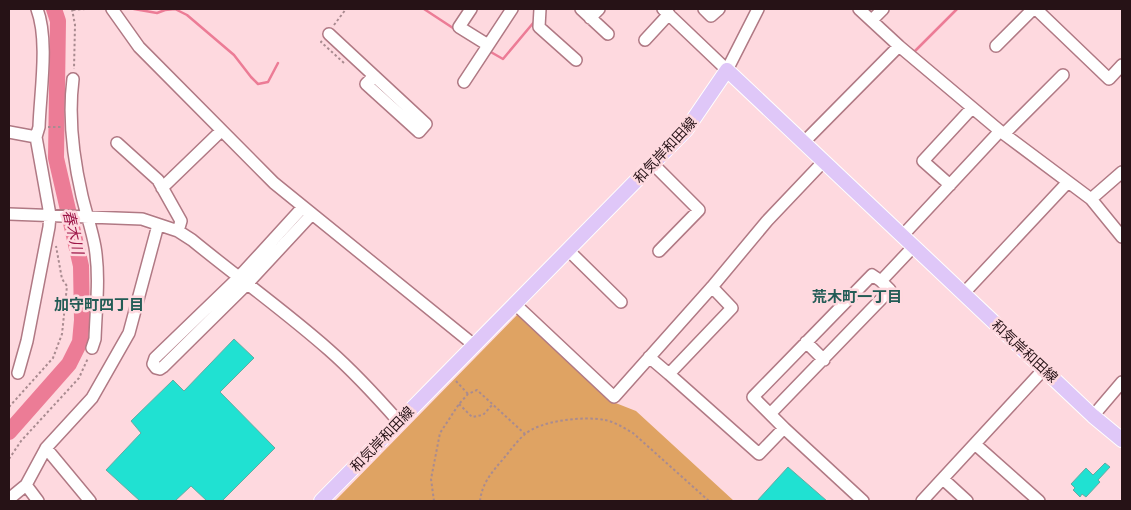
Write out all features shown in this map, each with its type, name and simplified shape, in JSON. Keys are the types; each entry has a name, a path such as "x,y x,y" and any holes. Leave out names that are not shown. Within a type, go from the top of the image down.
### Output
{"main road":[{"name":"和気岸和田線","path":"321,501 686,130 727,70 1093,416 1122,440"}],"street":[{"path":"18,373 27,341 52,215 39,132 43,50 40,18 37,9"},
{"path":"112,9 140,47 274,183 474,345"},
{"path":"471,9 460,27 488,45"},
{"path":"464,82 512,9"},
{"path":"581,9 608,34"},
{"path":"590,18 599,9"},
{"path":"704,9 712,16 719,9"},
{"path":"645,40 666,12 727,70 758,9"},
{"path":"859,9 899,46 1002,133 1091,199 1122,238"},
{"path":"872,20 883,9"},
{"path":"996,46 1034,9 1109,79 1122,65"},
{"path":"540,13 539,27 576,60"},
{"path":"329,34 426,124 419,132 366,84 374,76"},
{"path":"804,142 899,46"},
{"path":"903,236 950,185 1063,75"},
{"path":"74,79 70,100 72,145 86,217 95,246 98,270 95,339 92,348"},
{"path":"950,185 923,161 972,108"},
{"path":"162,188 221,131"},
{"path":"9,132 39,132"},
{"path":"116,143 158,180 181,222 178,231"},
{"path":"515,304 614,396 767,221 824,161"},
{"path":"653,164 699,210 659,252"},
{"path":"1091,199 1122,172"},
{"path":"964,293 1068,182"},
{"path":"243,281 155,358 154,364 156,368 164,368 308,210"},
{"path":"9,214 142,219 178,231 282,311 330,351 374,394 399,422"},
{"path":"9,499 26,485 46,448 92,398 129,333 158,225"},
{"path":"881,281 914,246"},
{"path":"568,250 621,302"},
{"path":"770,414 890,290 881,281 872,275 752,397 784,428 863,501"},
{"path":"669,374 732,308 712,286"},
{"path":"806,342 824,360"},
{"path":"649,357 760,454 784,428"},
{"path":"922,501 976,445 1044,369"},
{"path":"1093,416 1122,382"},
{"path":"976,445 1039,501"},
{"path":"46,448 90,501"},
{"path":"943,479 967,501"},
{"path":"26,485 38,501"}],"path":[{"path":"74,79 75,25 72,9 85,9"},
{"path":"329,34 346,9"},
{"path":"39,132 68,127"},
{"path":"9,407 53,358 58,348 62,334 67,286 62,279 56,245"},
{"path":"9,459 21,441 79,378 92,348"},
{"path":"453,378 468,394"},
{"path":"434,501 432,479 440,433 468,394 477,390 525,434"},
{"path":"459,404 472,417 483,415 493,404"},
{"path":"480,501 488,476 525,434 543,425 589,418 607,420 622,426 709,501"}],"shaded area":[{"path":"518,314 608,400 636,411 734,501 335,501"}],"building":[{"path":"234,339 254,358 220,392 275,448 222,501 207,501 191,486 175,501 140,501 106,470 141,433 131,421 173,380 184,391"},
{"path":"1105,463 1110,467 1098,480 1100,482 1086,497 1082,494 1080,497 1073,490 1075,488 1071,484 1086,468 1093,475"},
{"path":"788,467 827,501 757,501"}],"waterway":[{"name":"春木川","path":"9,432 69,364 80,342 82,320 81,266 56,158 58,21 54,9"},
{"path":"134,9 157,13 175,9 187,15 234,55 258,84 268,82 278,63"},
{"path":"424,9 456,30"},
{"path":"914,52 957,9"},
{"path":"489,51 503,59 534,22"}],"district":[{"name":"荒木町一丁目","path":"857,297"},
{"name":"加守町四丁目","path":"99,305"}]}
